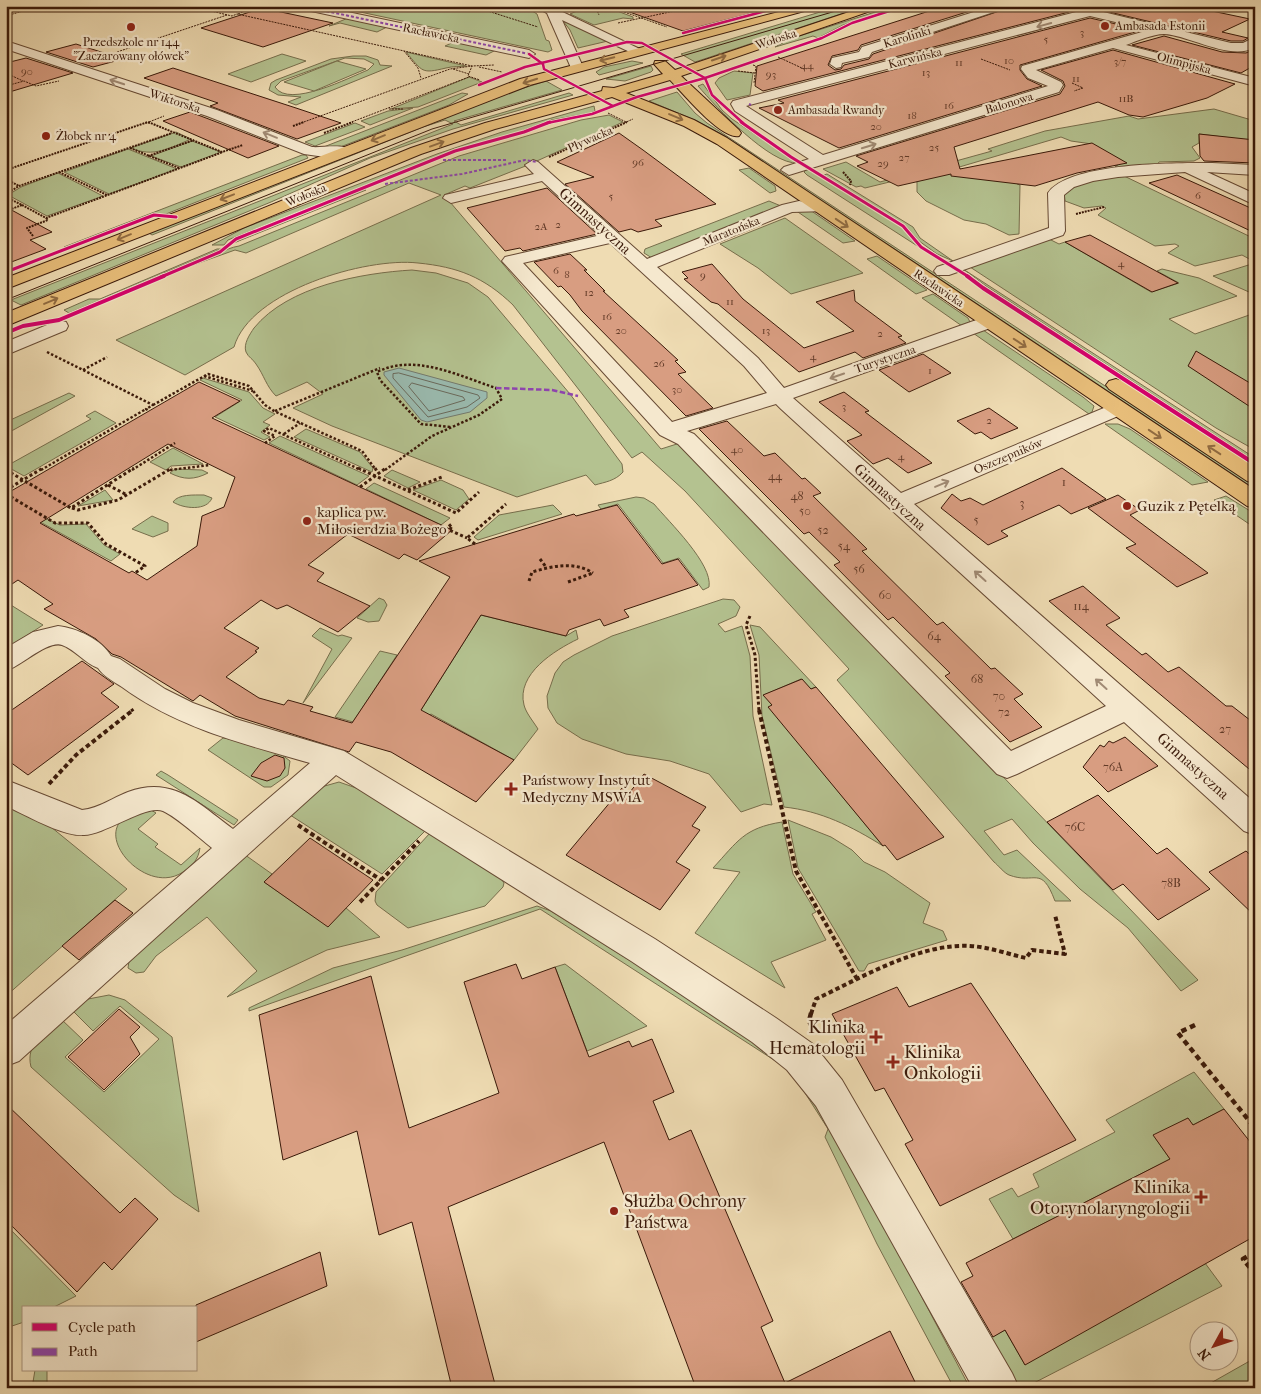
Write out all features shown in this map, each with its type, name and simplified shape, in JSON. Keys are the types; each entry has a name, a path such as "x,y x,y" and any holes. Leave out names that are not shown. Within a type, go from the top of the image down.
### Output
{"main road":[{"name":"Wołoska","path":"6,284 466,103 577,67 818,6"},
{"name":"Wołoska","path":"6,320 400,157 482,129 603,100 673,74 879,6"},
{"name":"Racławicka","path":"638,51 673,74 721,124 784,183 943,271 1255,476"},
{"name":"Racławicka","path":"577,67 590,79 603,100 697,127 784,183 1255,501"}],"street":[{"name":"Racławicka","path":"302,6 529,54"},
{"path":"540,6 638,51"},
{"path":"552,12 574,6"},
{"name":"Karolinki","path":"855,73 834,63 864,54 866,50 1006,6"},
{"path":"1068,6 1231,47 1246,47 1255,41"},
{"name":"Karwińska","path":"822,161 738,105 855,73 1119,7"},
{"path":"552,12 577,67"},
{"name":"Balonowa","path":"784,183 822,161 1056,87 1056,85 1033,75 1027,69 1164,30"},
{"name":"Olimpijska","path":"1113,44 1255,82"},
{"name":"Wiktorska","path":"6,45 212,113 309,151 325,153 344,151"},
{"path":"1186,168 1255,200"},
{"path":"943,271 1055,232 1058,228 1056,193 1058,190 1077,181 1126,171 1186,168 1255,170"},
{"path":"450,198 539,171"},
{"name":"Gimnastyczna","path":"539,171 614,237 639,250 645,266 751,362 780,396 897,503 1255,822"},
{"name":"Maratońska","path":"645,266 788,208 799,206 820,208"},
{"path":"614,237 511,261 668,430 686,439 1007,766 1127,708"},
{"name":"Turystyczna","path":"668,430 780,396 989,322"},
{"path":"9,346 59,326"},
{"name":"Oszczepników","path":"897,503 1118,409"},
{"path":"6,661 39,640 54,636 66,636 155,696 183,711 223,718 246,734 291,745 334,759 643,950 764,1030 800,1057 829,1093 997,1388"},
{"path":"6,1049 334,759"},
{"path":"19,797 82,824 100,819 145,798 163,797 173,802 234,847"}],"path":[{"path":"6,16 40,6"},
{"path":"190,6 227,15"},
{"path":"117,56 117,52 258,6"},
{"path":"472,6 542,29"},
{"path":"607,6 673,29"},
{"path":"614,24 698,6"},
{"path":"237,14 508,74"},
{"path":"356,40 363,38"},
{"path":"379,45 385,42"},
{"path":"402,51 408,47"},
{"path":"402,51 418,68 420,78"},
{"path":"774,55 782,51"},
{"path":"423,55 430,52"},
{"path":"774,55 806,71"},
{"path":"977,58 1039,82 1042,87 1049,90"},
{"path":"749,63 757,60"},
{"path":"323,133 469,75 472,66 482,62"},
{"path":"749,63 756,66 753,88"},
{"path":"292,126 450,68 501,65"},
{"path":"732,69 740,66"},
{"path":"450,68 486,82"},
{"path":"732,69 755,73"},
{"path":"441,71 446,73"},
{"path":"6,73 36,86 63,79"},
{"path":"493,79 508,74"},
{"path":"6,86 24,81"},
{"path":"479,85 486,82"},
{"path":"608,113 626,122"},
{"path":"6,170 148,122 172,133"},
{"path":"222,152 176,132 19,186 6,196 46,218 180,169 246,143"},
{"path":"148,156 194,140"},
{"path":"129,148 180,169"},
{"path":"59,172 108,195"},
{"path":"6,179 19,186"},
{"path":"844,188 851,192"},
{"path":"6,211 22,205"},
{"path":"1078,214 1104,207"},
{"path":"33,236 27,228 48,220 46,218"},
{"path":"45,350 153,405"},
{"path":"82,370 107,357"},
{"path":"274,411 383,367 408,364 424,365 496,388 500,392 502,399 497,404 432,436 360,487"},
{"path":"383,367 377,372 380,380 420,424 451,428"},
{"path":"135,573 145,566 106,544 96,530 88,523 56,523 6,492 24,479 203,376 208,374 249,386 265,405 274,411 362,451 368,456 378,473"},
{"path":"283,434 300,423"},
{"path":"266,443 275,436 264,431 269,428 456,513 479,492"},
{"path":"71,508 175,443"},
{"path":"6,470 71,508 78,510 128,496 173,468 210,465"},
{"path":"407,490 442,477"},
{"path":"108,485 128,496"},
{"path":"468,537 506,504"},
{"path":"453,523 448,527 468,537 475,544"},
{"path":"440,526 468,537"},
{"path":"540,559 546,567"},
{"path":"529,580 532,572 546,567 575,565 588,569 593,573 568,582"},
{"path":"750,616 746,625 755,655 759,716 796,871 857,979"},
{"path":"19,797 137,707"},
{"path":"276,810 381,880"},
{"path":"360,902 437,822"},
{"path":"814,1030 809,1021 816,999 857,979 925,952 969,946 1026,958 1032,950 1065,954 1055,916"},
{"path":"1195,1025 1178,1033 1255,1128"},
{"path":"1255,1252 1243,1259 1255,1274"}],"green space":[{"path":"332,6 524,6 537,14 546,40 549,41 552,50 548,52"},
{"path":"589,6 604,6 633,17 633,19 623,18 594,25 570,14"},
{"path":"840,6 865,6 695,62 681,54"},
{"path":"894,6 901,6 843,25 818,38 813,36 775,47 790,39"},
{"path":"348,18 389,26 377,32 340,23 329,26"},
{"path":"563,21 608,41 578,48 570,30"},
{"path":"456,41 496,50 486,55 445,46"},
{"path":"406,52 466,66 427,71 423,70"},
{"path":"282,54 306,61 251,82 228,74"},
{"path":"366,56 378,60 380,65 392,66 296,105 288,102 301,97 278,95 269,90 271,83 276,80 331,59","holes":["345,58 364,59 374,64 368,70 320,89 293,95 282,93 275,87 281,81"]},
{"path":"337,61 366,69 314,91 284,82"},
{"path":"632,61 643,63 599,75 596,72 604,67"},
{"path":"651,66 653,70 651,72 625,81 606,79"},
{"path":"734,71 753,73 750,95 727,100 715,83 719,78"},
{"path":"469,77 482,82 418,107 391,109"},
{"path":"546,81 562,90 454,121 461,125 569,93 573,95 453,129 370,158 271,202 21,305 11,300 453,124 445,120 423,127 152,235 149,233 505,94"},
{"path":"703,84 722,110 732,119 798,163 786,161 773,155 744,133 698,86"},
{"path":"677,92 695,113 707,123 1255,485 1255,489 725,136 697,121 649,101"},
{"path":"462,93 468,94 449,105 335,149 321,148"},
{"path":"594,106 595,111 591,113 551,120 516,133 454,150 228,240 224,245 212,245 244,228 437,154 502,132"},
{"path":"413,108 370,125 361,121 388,111"},
{"path":"1214,109 1255,121 1255,141 1199,134 1199,143 1192,147 1200,158 1194,161 1159,162 1157,165 1118,168 1115,166 1118,165 1092,152 1092,144 1071,141 1061,137 956,168 1017,181 1017,184 1020,185 1019,234 1009,235 986,224 964,220 926,201 917,192 917,182 910,177 865,188 861,186 856,187 823,169 846,162 880,182 992,151 988,149 1045,131 1129,116 1138,119"},
{"path":"609,115 623,122 528,165 470,188 465,186 444,195 661,449 680,443 685,445 1198,980 1181,991 1128,928 1080,889 1033,843 1012,819 984,831 1004,855 1017,850 1071,901 1055,901 1046,883 1041,879 1018,877 1005,873 837,680 849,669 685,491 642,452 632,458 513,305 481,280 446,267 418,263 370,266 341,272 286,294 262,309 244,327 234,347 185,375 116,340 441,195 409,183 246,253 235,250 193,265 216,254 459,156 581,120"},
{"path":"355,123 365,127 315,146 305,142"},
{"path":"176,132 191,139 161,151 147,152 131,148"},
{"path":"192,141 221,152 181,167 151,156"},
{"path":"128,149 177,169 109,194 64,172"},
{"path":"306,155 308,158 166,214 155,214 66,249 64,247"},
{"path":"749,168 775,186 776,191 770,193 739,170"},
{"path":"807,169 902,227 919,247 807,175 804,172"},
{"path":"58,173 103,196 47,216 8,195 21,187"},
{"path":"827,174 913,227 920,238 953,261 937,254 919,241 905,225 824,175"},
{"path":"1122,175 1255,239 1255,262 1242,255 1195,266 1168,253 1179,246 1175,244 1155,246 1098,215 1106,208 1102,206 1084,208 1065,201 1064,192 1082,183"},
{"path":"366,190 231,244 320,206"},
{"path":"769,201 781,206 652,258 644,253 645,249"},
{"path":"795,210 810,210 855,241 843,243"},
{"path":"785,218 863,273 791,294 758,268 720,244"},
{"path":"1049,239 1059,244 1065,242 1151,292 1179,283 1157,271 1162,269 1199,278 1237,296 1169,319 1195,334 1255,313 1255,450 1216,428 970,267"},
{"path":"217,249 221,249 69,313 64,310 89,299 100,299"},
{"path":"877,256 927,290 916,294 867,259"},
{"path":"1255,263 1255,290 1249,292 1213,276"},
{"path":"963,269 1255,458 1255,461 986,286"},
{"path":"412,270 436,273 468,283 488,297 570,394 622,464 623,472 613,479 595,485 586,475 517,497 332,426 293,408 323,394 307,382 276,396 245,349 247,339 252,330 268,314 286,302 327,284 371,274"},
{"path":"933,294 968,318 970,322 962,326 922,298"},
{"path":"983,330 1083,397 1094,406 1092,412 1089,414 973,333"},
{"path":"203,378 249,392 263,408 275,414 263,422 270,425 261,432 270,437 264,440 215,417 242,400 200,380"},
{"path":"69,393 75,396 6,434 6,422"},
{"path":"95,411 116,423 24,476 6,466 6,460 12,463 91,419 86,416"},
{"path":"1105,424 1118,424 1130,429 1208,482 1192,485"},
{"path":"306,429 360,452 373,468 372,472 294,437"},
{"path":"280,436 369,476 357,485 269,443"},
{"path":"173,448 203,464 171,466 166,470 150,462"},
{"path":"175,469 202,470 208,473 194,478 184,478 170,473"},
{"path":"392,470 420,482 408,488 384,476"},
{"path":"441,480 463,490 469,499 456,510 413,490"},
{"path":"374,483 450,518 441,525 366,489"},
{"path":"105,490 113,500 78,506"},
{"path":"204,495 212,498 200,507 183,506 173,502 182,496"},
{"path":"1226,496 1255,514 1255,528 1214,500"},
{"path":"636,497 644,498 654,504 689,544 704,567 709,587 703,590 679,558 663,563 618,504 601,509 598,505"},
{"path":"553,505 562,514 478,540 474,537 499,515"},
{"path":"38,515 60,525 86,524 104,545 120,554 111,561 33,518"},
{"path":"152,516 168,523 168,531 153,537 132,529"},
{"path":"379,598 384,600 387,605 379,621 368,622 357,618"},
{"path":"723,599 734,600 740,607 736,616 718,624 725,632 742,626 750,656 753,716 772,805 764,804 741,812 709,774 670,761 626,754 582,739 557,723 548,708 547,696 555,673 563,662 574,655 612,636"},
{"path":"6,602 43,625 6,649"},
{"path":"481,615 566,636 576,630 578,639 539,664 526,683 523,694 524,705 538,729 514,760 431,714 421,721 416,718"},
{"path":"750,625 760,627 816,687 811,689 801,679 764,695 772,705 769,707 883,846 835,820 811,812 784,807 762,716 759,655"},
{"path":"320,628 338,636 342,635 352,638 303,703 332,649 312,636"},
{"path":"380,651 397,655 353,722 335,717"},
{"path":"223,738 258,744 274,750 290,761 288,775 271,787 264,787 208,750"},
{"path":"161,771 238,820 234,825 156,775"},
{"path":"339,782 359,789 425,831 382,874 287,813 314,789"},
{"path":"6,806 51,827 127,889 6,996"},
{"path":"151,810 156,813 138,829 158,844 155,847 181,865 200,848 196,859 183,872 169,877 155,877 141,871 129,862 120,850 116,838 117,827 125,817"},
{"path":"788,820 831,837 852,850 864,862 885,872 930,903 923,923 943,931 947,940 868,964 864,971 859,971 798,868"},
{"path":"782,822 793,874 816,912 812,914 826,940 771,962 785,988 695,933 740,872 713,868 736,843 750,832"},
{"path":"430,833 500,877 504,883 503,887 485,906 408,928 377,905 375,901 376,892"},
{"path":"241,852 272,874 264,882 328,926 346,908 380,937 327,950 227,997 257,971 207,917 156,956 144,972 136,973 128,968 129,961"},
{"path":"537,906 551,911 661,980 795,1069 862,1184 970,1388 954,1388 877,1244 825,1137 828,1129 791,1071 540,909 249,1011 249,1008 333,968 402,950"},
{"path":"565,964 647,1026 587,1051 555,967"},
{"path":"109,995 125,1000 172,1037 199,1212 174,1195 31,1067 31,1051 34,1045 43,1034 61,1019 83,1040 65,1057 104,1092 159,1039 120,1006 93,1031 72,1010 83,1000"},
{"path":"1194,1072 1224,1109 1193,1125 1188,1118 1154,1136 1170,1159 1013,1239 989,1199 1012,1188 1018,1197 1039,1187 1033,1174 1115,1132 1106,1120"},
{"path":"6,1225 76,1296 56,1306 22,1306 22,1323 6,1328"},
{"path":"1205,1263 1222,1286 1030,1385 1023,1386 1016,1383 988,1339 1005,1330 1025,1365 1032,1357"},
{"path":"1255,1358 1255,1388 1202,1388 1230,1372 1238,1372 1238,1368"},
{"path":"35,1372 47,1372 47,1388 32,1388"}],"water":[{"path":"399,368 487,392 487,398 470,412 427,422 421,420 384,375 384,372"}],"building":[{"path":"622,6 755,6 756,12 683,31 621,9"},
{"path":"945,6 986,6 861,45 858,50 832,56 828,65 835,70 841,69 844,65 869,59 873,54 1014,6 1066,6 1069,12 763,91 755,86 757,66"},
{"path":"1084,6 1188,6 1250,19 1222,32 1248,38 1243,41 1231,41"},
{"path":"262,8 333,23 263,47 201,28"},
{"path":"1090,18 1142,30 1020,65 1020,70 1027,79 1042,86 839,148 759,108 784,103 778,100"},
{"path":"1164,36 1222,52 1246,53 1255,49 1255,65 1241,73 1132,45"},
{"path":"76,44 123,59 93,67 46,52"},
{"path":"1113,50 1235,84 1207,98 1143,117 1129,115 1098,102 954,147 960,169 1092,143 1127,163 1077,173 1035,186 951,176 951,174 898,186 857,166 868,162 856,156 1060,94 1065,86 1063,81 1041,70"},
{"path":"26,58 73,73 6,93 6,63"},
{"path":"173,68 341,123 297,139 210,106 218,103 144,78"},
{"path":"190,112 279,146 248,158 163,121"},
{"path":"619,133 716,204 655,220 662,226 638,232 631,229 619,232 565,184 594,177 557,162"},
{"path":"1199,134 1255,140 1255,163 1204,161 1200,156"},
{"path":"1177,175 1255,210 1255,233 1149,183"},
{"path":"547,188 597,234 523,251 520,248 505,251 467,208"},
{"path":"6,207 52,232 30,240 46,249 6,264"},
{"path":"1090,235 1178,283 1152,292 1065,242"},
{"path":"570,254 587,270 584,270 605,291 603,291 678,360 675,361 686,372 678,374 713,408 686,416 582,311 570,295 561,286 558,287 534,262"},
{"path":"712,264 743,299 804,348 854,331 816,302 854,290 855,301 902,336 898,337 906,343 863,358 855,352 799,372 718,304 711,302 684,279 688,278 682,272"},
{"path":"1196,351 1255,386 1255,410 1188,366"},
{"path":"923,354 951,373 909,392 879,370"},
{"path":"199,382 240,401 212,418 452,530 417,560 404,554 399,559 348,534 308,565 324,573 317,581 370,606 338,632 287,605 277,609 261,600 224,628 259,648 255,651 257,652 226,677 259,698 284,705 288,700 313,707 310,711 352,723 450,577 419,561 574,514 576,516 617,505 662,564 678,559 698,585 624,610 629,617 604,626 600,619 569,630 566,636 481,615 421,710 514,760 476,802 391,752 356,742 349,752 235,716 200,695 193,701 121,657 112,654 96,639 44,609 53,604 18,580 6,588 6,494","holes":["168,444 235,477 224,507 202,516 197,546 147,580 132,571 129,573 40,523"]},
{"path":"844,392 869,411 865,412 932,463 908,473 888,458 873,464 847,441 862,435 819,402"},
{"path":"989,408 1018,428 991,439 981,432 975,434 957,421"},
{"path":"727,421 764,456 775,453 802,479 805,478 821,493 813,496 867,549 862,551 937,625 943,622 991,669 995,668 1023,694 1014,699 1042,727 1010,742 945,676 950,673 893,617 888,620 834,565 840,562 809,532 804,534 699,429"},
{"path":"1062,468 1106,499 1071,514 1059,505 1001,531 1008,536 988,545 941,508 952,494 961,501 970,498 983,505"},
{"path":"1118,495 1140,510 1130,515 1208,573 1177,587 1126,548 1136,544 1088,508"},
{"path":"1083,586 1120,618 1106,625 1142,655 1146,653 1168,672 1179,667 1226,706 1232,706 1255,724 1255,774 1049,601"},
{"path":"82,661 114,684 101,693 119,707 28,775 6,759 6,714"},
{"path":"802,679 811,689 816,687 944,837 897,860 885,845 883,846 768,707 772,705 763,695"},
{"path":"1125,737 1158,766 1108,792 1083,767 1100,745 1104,747 1109,741 1113,743"},
{"path":"275,755 284,758 285,768 280,776 267,781 251,776 261,763"},
{"path":"644,774 706,807 692,826 700,830 676,862 690,870 660,910 566,855 622,788 630,792"},
{"path":"1098,795 1157,854 1167,848 1210,889 1158,920 1123,884 1113,890 1047,822"},
{"path":"310,838 373,880 328,927 264,882"},
{"path":"1246,851 1255,859 1255,916 1209,872"},
{"path":"115,900 133,913 79,960 62,946"},
{"path":"516,964 522,979 555,967 589,1057 629,1041 632,1047 652,1039 674,1092 653,1101 669,1140 691,1130 773,1321 761,1327 785,1383 890,1331 918,1388 696,1388 604,1142 448,1207 496,1388 452,1388 412,1222 379,1235 357,1131 283,1160 259,1015 371,976 409,1128 499,1093 464,982"},
{"path":"971,983 1076,1140 940,1206 905,1144 913,1140 884,1088 875,1091 832,1014 897,987 909,1007"},
{"path":"119,1009 140,1027 130,1037 140,1054 104,1090 68,1057"},
{"path":"6,1104 120,1213 135,1198 158,1219 112,1270 104,1262 77,1292 6,1220"},
{"path":"1224,1109 1255,1148 1255,1236 1025,1365 1005,1330 993,1337 961,1282 973,1276 966,1263 1170,1159 1153,1135 1188,1118 1193,1125"},
{"path":"320,1252 327,1286 198,1341 198,1306 196,1305"}],"tram line":[{"path":"6,300 432,129 853,6"}],"marked path":[{"path":"302,6 529,54"},
{"path":"443,160 508,160"},
{"path":"385,184 462,174 525,160 537,162"},
{"path":"496,388 552,390 578,396"}],"cycle path":[{"path":"683,33 784,6"},
{"path":"6,333 23,326 59,320 220,252 236,239 455,151 524,132 550,122 592,114 637,97 705,78 822,38 852,23 905,6"},
{"path":"479,85 525,67 627,42 642,43 705,78 712,95 731,114 791,157 903,226 925,250 953,265 983,288 1255,464"},
{"path":"529,54 543,64 544,69 613,106"},
{"path":"6,272 154,215 176,217"}],"place":[{"name":"Ambasada Estonii","path":"1105,26"},
{"name":"Przedszkole nr 144 \"Zaczarowany ołówek\"","path":"131,27"},
{"name":"Ambasada Rwandy","path":"778,110"},
{"name":"Żłobek nr 4","path":"46,136"},
{"name":"Guzik z Pętelką","path":"1127,506"},
{"name":"kaplica pw. Miłosierdzia Bożego","path":"307,521"},
{"name":"Państwowy Instytut Medyczny MSWiA","path":"511,789"},
{"name":"Klinika Hematologii","path":"876,1037"},
{"name":"Klinika Onkologii","path":"893,1062"},
{"name":"Klinika Otorynolaryngologii","path":"1201,1197"},
{"name":"Służba Ochrony Państwa","path":"614,1211"}]}
